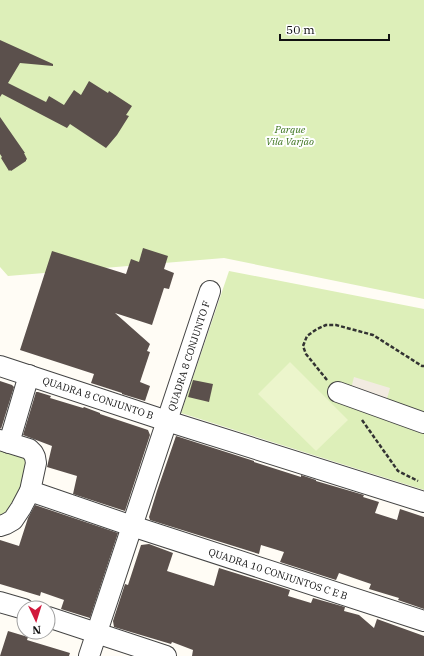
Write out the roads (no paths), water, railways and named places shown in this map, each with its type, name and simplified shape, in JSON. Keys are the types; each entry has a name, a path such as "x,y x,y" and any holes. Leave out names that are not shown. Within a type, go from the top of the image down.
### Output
{"street":[{"name":"QUADRA 8 CONJUNTO F","path":"89,656 210,291"},
{"name":"QUADRA 8 CONJUNTO B","path":"0,366 167,421 424,502"},
{"path":"0,526 13,520 30,491 36,463 33,452 29,449 4,441 29,375"},
{"path":"338,392 424,423"},
{"name":"QUADRA 10 CONJUNTOS C E B","path":"30,491 132,526 424,621"},
{"path":"0,602 16,607"},
{"path":"56,620 166,656"}],"park label":[{"name":"Parque Vila Varjão","path":"290,134"}]}
